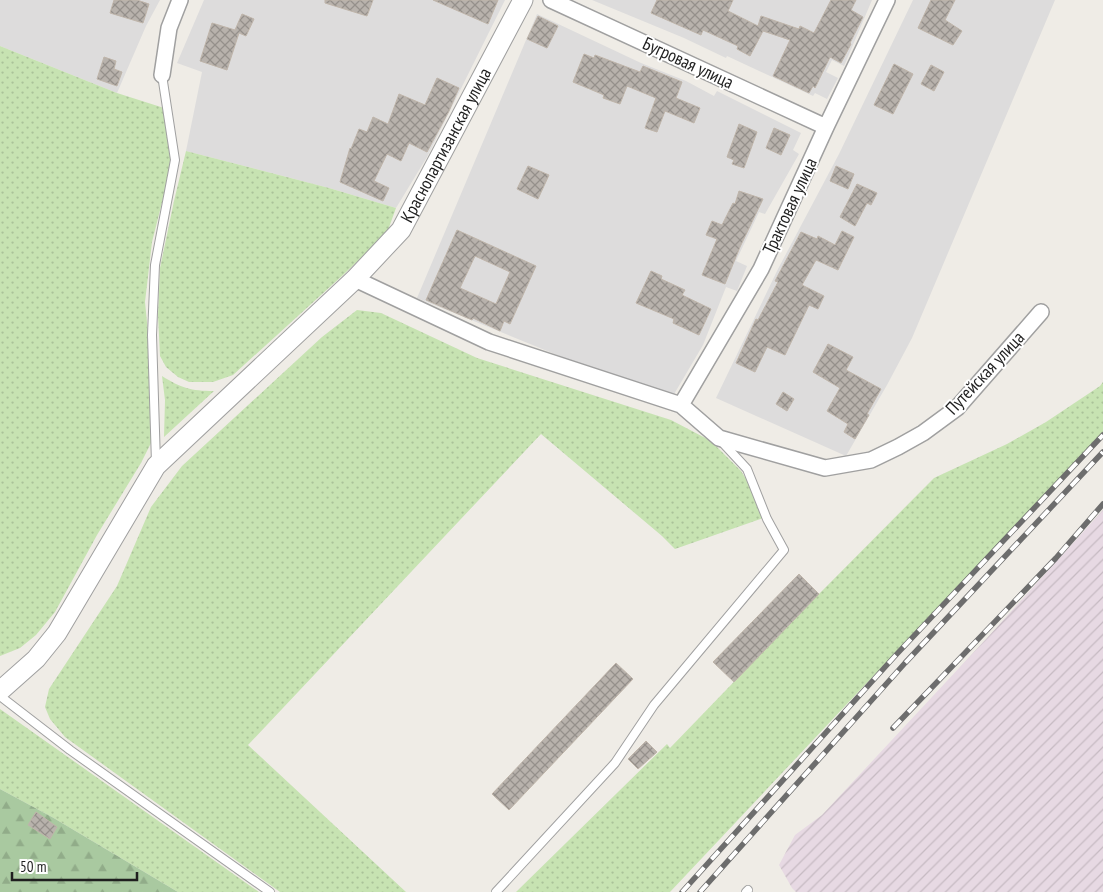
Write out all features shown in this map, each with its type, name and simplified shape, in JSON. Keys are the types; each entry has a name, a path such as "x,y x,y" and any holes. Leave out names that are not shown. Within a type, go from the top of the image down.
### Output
{"street":[{"path":"162,75 169,28 180,0"},
{"name":"Краснопартизанская улица","path":"0,691 36,659 57,634 156,466 355,279 401,230 523,0"},
{"name":"Бугровая улица","path":"551,0 826,127"},
{"name":"Трактовая улица","path":"681,405 761,269 887,0"},
{"path":"355,279 489,342 681,405"},
{"name":"Путейская улица","path":"681,405 719,438 825,468 871,460 923,433 957,408 1041,312"}],"lane":[{"path":"156,466 152,335 156,264 175,160 162,75"},
{"path":"496,892 615,763 654,705 784,550 767,518 747,469 719,438"},
{"path":"0,696 70,750 270,892"}],"shaded area":[{"path":"0,0 160,0 146,26 117,93 0,46"},
{"path":"204,0 505,0 427,157 396,208 329,188 186,151 202,72 177,63"},
{"path":"592,0 872,0 844,66 832,60 826,72 838,78 827,99 815,93 813,96 727,56 726,58 684,38"},
{"path":"913,0 1055,0 912,338 846,456 716,398 778,269 839,154"},
{"path":"537,14 641,63 686,81 714,96 717,91 801,133 793,150 799,154 765,214 759,212 736,261 747,266 737,291 726,287 703,345 670,401 417,298"},
{"path":"1103,510 1103,892 796,892 779,865 795,835 822,815"}],"green space":[{"path":"0,46 117,93 164,108 173,159 152,242 145,302 155,403 152,441 55,612 36,635 20,648 0,656"},
{"path":"186,151 329,188 396,208 387,233 343,275 233,375 213,382 189,382 178,377 166,367 160,356 158,315 160,268"},
{"path":"357,310 381,313 477,358 671,420 711,441 741,471 757,496 766,517 675,549 541,434 248,745 406,892 280,892 65,737 50,719 45,707 49,689 117,586 151,507 182,466 322,337"},
{"path":"162,376 187,388 214,391 164,437 165,400"},
{"path":"1103,382 1103,432 670,892 516,892 667,744 670,748 934,478 1007,444 1046,422 1100,386"},
{"path":"0,709 259,892 178,892 52,817 0,789"},
{"path":"0,789 52,817 178,892 0,892"}],"building":[{"path":"114,0 137,0 149,4 143,23 110,13"},
{"path":"325,0 373,0 367,16 325,3"},
{"path":"433,0 498,0 488,24"},
{"path":"657,0 733,0 728,11 758,26 761,16 799,29 800,26 814,33 831,0 856,0 851,10 863,17 841,63 830,57 815,88 813,86 809,93 773,76 790,40 763,31 750,56 737,49 738,46 703,30 701,35 651,13"},
{"path":"931,0 955,0 945,20 962,31 953,45 918,28"},
{"path":"242,14 254,19 246,36 239,33 227,70 200,61 212,23 235,30"},
{"path":"538,16 558,26 547,48 527,39"},
{"path":"584,54 594,58 595,55 640,72 643,66 682,82 676,98 700,108 694,123 665,111 657,132 645,128 656,98 627,86 620,104 603,98 604,95 573,82"},
{"path":"104,57 116,61 114,69 122,72 117,86 97,79"},
{"path":"894,64 913,74 893,114 874,105"},
{"path":"931,65 944,72 934,91 921,84"},
{"path":"437,78 459,88 449,111 427,152 409,143 401,161 387,154 374,181 389,188 383,201 340,182 350,148 359,129 367,132 373,117 388,124 399,94 425,105"},
{"path":"739,124 757,132 744,168 732,164 734,160 727,157"},
{"path":"774,128 790,135 781,155 766,148"},
{"path":"528,166 549,175 538,199 517,189"},
{"path":"836,166 854,174 848,189 830,181"},
{"path":"857,184 877,193 871,205 867,203 855,226 840,217"},
{"path":"739,191 763,199 725,284 702,275 717,239 706,235 712,221 722,225 733,203 735,204"},
{"path":"457,230 536,266 510,324 504,321 500,331 473,318 472,320 426,300","holes":["475,256 510,272 496,304 460,288"]},
{"path":"842,231 854,237 838,270 816,260 802,285 824,296 818,309 809,305 785,355 767,347 755,372 736,363 756,319 758,320 778,282 775,281 801,232 817,239 818,236 835,245"},
{"path":"651,271 662,276 661,279 685,290 682,295 711,309 699,335 673,323 674,319 636,303"},
{"path":"828,344 853,357 846,370 881,389 855,439 844,432 848,424 827,411 840,388 813,372"},
{"path":"783,392 794,399 787,411 776,404"},
{"path":"799,574 819,594 734,682 713,662"},
{"path":"616,663 633,679 509,810 492,794"},
{"path":"646,741 657,752 638,769 628,759"},
{"path":"36,812 57,827 50,839 28,825"}],"railway":[{"path":"682,892 895,656 1103,435"},
{"path":"700,892 905,663 1103,452"},
{"path":"893,728 1056,558 1103,504"}]}
